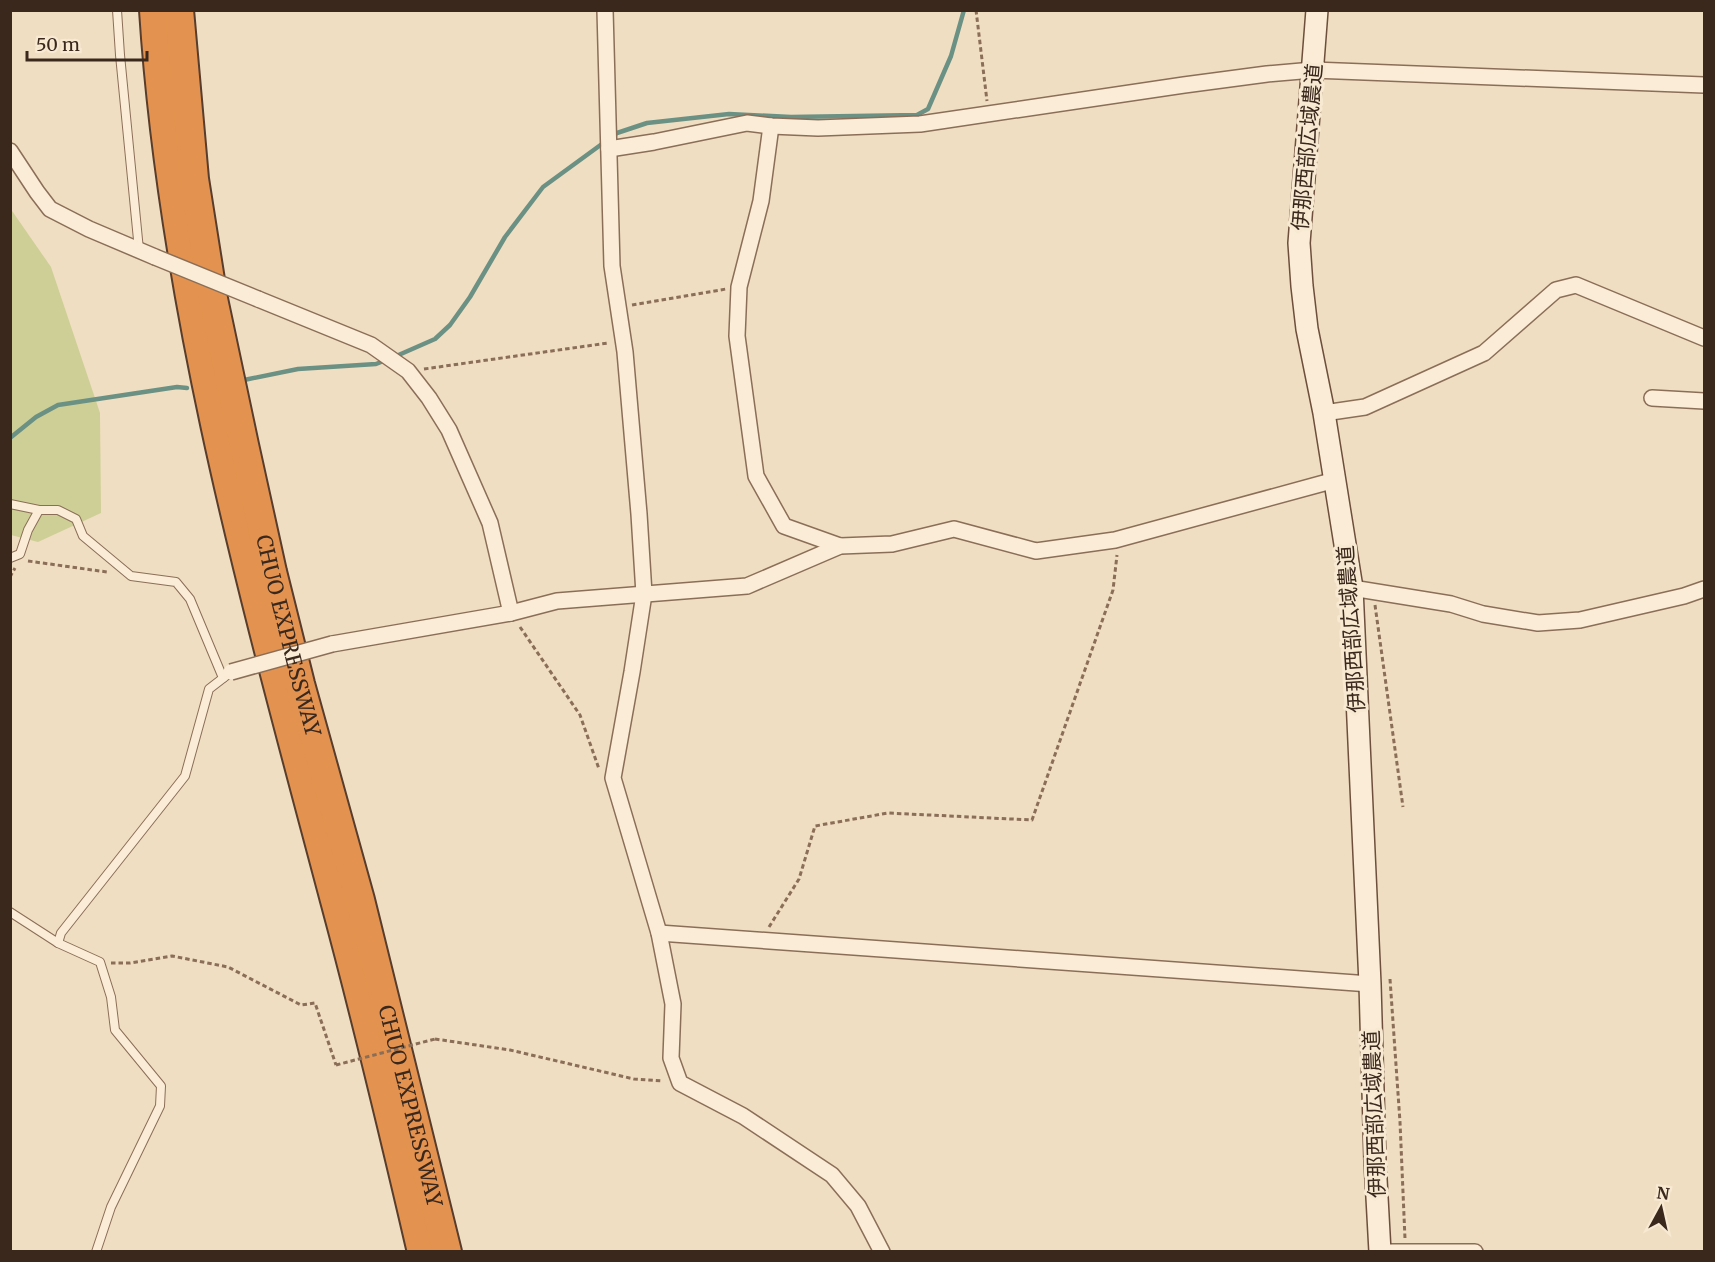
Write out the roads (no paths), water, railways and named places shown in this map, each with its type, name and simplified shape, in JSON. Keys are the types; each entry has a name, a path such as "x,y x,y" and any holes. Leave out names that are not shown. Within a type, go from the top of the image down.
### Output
{"highway":[{"name":"CHUO EXPRESSWAY","path":"154,10 171,181 190,302 221,450 249,576 338,909 422,1251"},
{"name":"CHUO EXPRESSWAY","path":"179,10 194,179 213,299 244,445 300,684 360,900 447,1251"}],"street":[{"path":"605,10 612,266 624,340 644,594 613,778 659,933 674,1004 671,1058 680,1083 743,1116 832,1176 858,1206 882,1251"},
{"name":"伊那西部広域農道","path":"1317,10 1299,243 1308,329 1352,588 1375,1150 1392,1251"},
{"path":"609,148 654,142 747,123 818,128 920,124 1185,85 1313,69 1704,86"},
{"path":"771,126 761,201 739,287 737,336 756,476 784,526 840,546"},
{"path":"10,151 50,209 89,229 370,345 408,371 429,398 449,430 490,523 510,613"},
{"path":"1324,413 1365,407 1484,353 1556,290 1576,285 1704,338"},
{"path":"1652,398 1704,401"},
{"path":"227,675 332,644 510,613 557,601 747,586 840,546 892,544 954,529 1036,551 1120,538 1335,480"},
{"path":"1352,588 1451,604 1483,614 1538,623 1580,620 1704,589"},
{"path":"659,933 1370,984"},
{"path":"1392,1251 1475,1251"}],"lane":[{"path":"117,10 139,249"},
{"path":"10,504 39,510 58,510 76,519 83,536 132,576 176,582 190,598 227,675 209,688 185,776 61,933 58,943"},
{"path":"10,558 20,554 28,530 39,510"},
{"path":"10,912 58,943 100,962 111,997 115,1030 161,1086 160,1106 111,1208 96,1251"}],"waterway":[{"path":"613,136 647,123 729,114 791,117 917,115 928,109 951,56 964,10"},
{"path":"394,357 435,339 450,325 470,297 505,237 543,187 606,141"},
{"path":"244,380 298,369 376,364 386,360"},
{"path":"10,438 36,417 58,405 177,387 187,388"}]}
